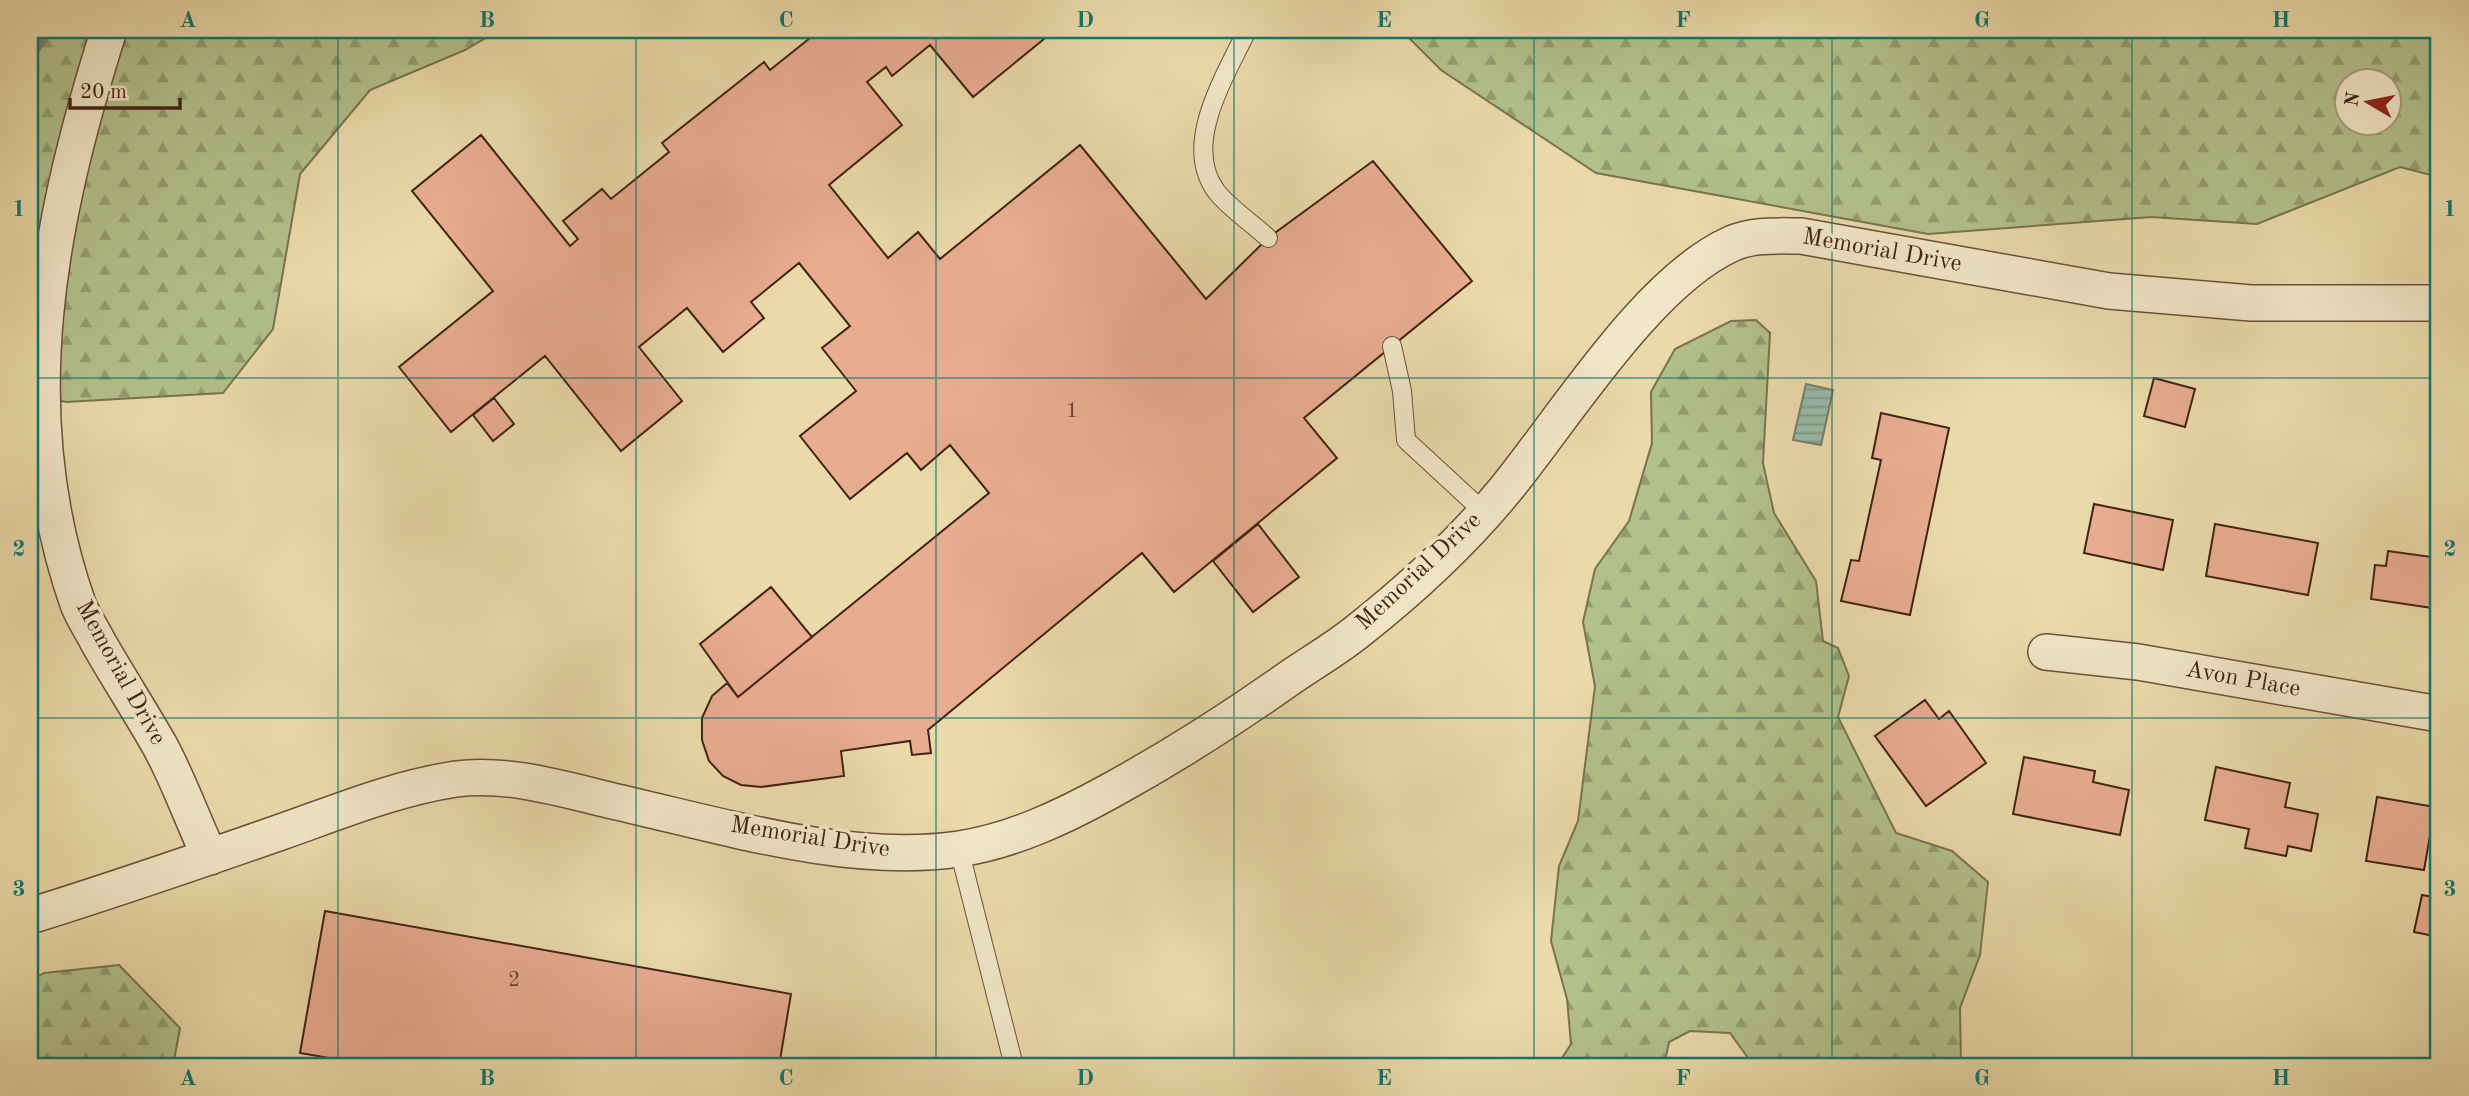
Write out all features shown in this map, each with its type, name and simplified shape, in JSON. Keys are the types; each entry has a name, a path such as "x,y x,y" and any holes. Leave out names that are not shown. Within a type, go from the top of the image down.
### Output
{"street":[{"name":"Memorial Drive","path":"109,30 84,109 54,248 41,345 41,429 37,449 79,606 161,748 210,857"},
{"name":"Memorial Drive","path":"30,916 377,798 460,778 527,782 821,845 897,853 959,849 1005,838 1051,821 1112,790 1242,711 1357,632 1432,565 1502,494 1629,331 1655,303 1706,258 1744,240 1768,235 1801,236 2109,291 2251,303 2439,303"},
{"name":"Avon Place","path":"2046,652 2138,662 2439,714"}],"lane":[{"path":"1247,30 1213,104 1204,139 1206,165 1216,191 1269,238"},
{"path":"1392,346 1402,391 1406,440 1484,512"},
{"path":"959,849 1014,1066"}],"green space":[{"path":"30,30 499,30 465,50 370,90 300,174 273,329 223,393 66,402 30,394"},
{"path":"1401,30 2439,30 2439,177 2400,167 2257,224 2151,217 1928,234 1596,173 1441,70"},
{"path":"1756,320 1770,333 1763,463 1774,513 1816,581 1823,641 1838,648 1849,676 1838,717 1896,833 1952,851 1988,882 1980,955 1960,1008 1961,1066 1754,1066 1730,1033 1690,1031 1669,1042 1664,1066 1557,1066 1571,1044 1567,999 1551,941 1559,866 1578,821 1595,686 1583,622 1595,569 1629,521 1652,443 1651,392 1675,349 1731,321"},
{"path":"119,965 180,1028 173,1066 30,1066 30,981 44,973"}],"shaded area":[{"path":"1806,384 1833,390 1821,445 1793,440"}],"building":[{"path":"820,30 1055,30 973,97 930,45 892,76 886,67 867,82 902,125 829,185 888,258 918,232 940,259 1080,145 1206,299 1268,238 1373,161 1472,281 1304,418 1337,458 1174,592 1142,553 928,730 931,753 912,755 910,741 841,751 844,776 761,787 741,785 723,776 709,761 702,740 702,718 712,696 727,683 738,697 989,493 950,445 921,470 907,453 850,499 800,436 856,391 822,348 850,326 799,263 751,302 764,318 723,352 687,308 639,347 682,401 621,451 545,356 451,432 399,367 493,291 412,191 481,135 570,246 578,239 563,221 602,189 611,199 669,152 662,143 764,62 770,70"},
{"path":"2154,378 2195,389 2185,427 2144,416"},
{"path":"494,398 514,424 493,441 473,415"},
{"path":"1881,413 1949,428 1910,615 1841,601 1851,560 1859,561 1881,460 1872,458"},
{"path":"2094,504 2173,520 2163,570 2084,553"},
{"path":"1258,524 1299,577 1253,612 1213,561"},
{"path":"2215,524 2318,543 2308,595 2206,576"},
{"path":"2388,551 2439,558 2439,609 2371,599 2375,565 2386,566"},
{"path":"771,587 812,637 738,697 700,644"},
{"path":"1925,700 1939,719 1949,711 1986,763 1926,806 1875,736"},
{"path":"2024,757 2095,771 2093,782 2129,790 2120,835 2013,814"},
{"path":"2216,767 2290,783 2285,807 2318,814 2311,851 2288,846 2286,856 2245,848 2249,829 2205,820"},
{"path":"2377,797 2435,807 2424,870 2366,861"},
{"path":"2422,895 2439,898 2434,936 2414,932"},
{"path":"325,911 791,994 779,1066 376,1066 300,1053"}],"waterway":[{"path":"30,57 48,30"}]}
